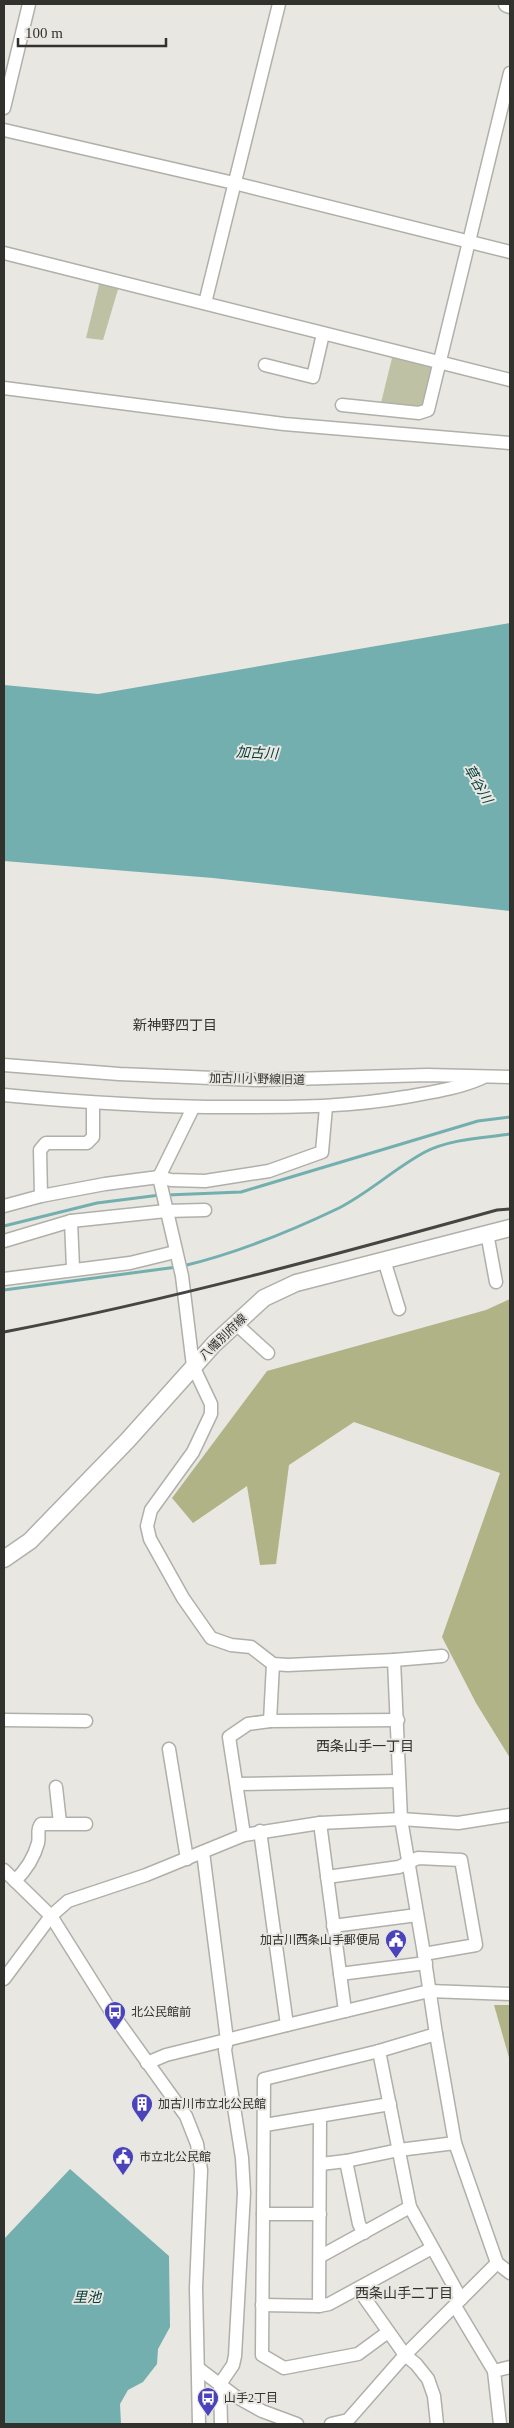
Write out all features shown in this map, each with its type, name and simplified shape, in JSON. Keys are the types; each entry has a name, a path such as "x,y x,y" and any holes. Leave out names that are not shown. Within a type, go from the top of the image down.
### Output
{"main road":[{"name":"八幡別府線","path":"4,1559 30,1540 127,1441 193,1366 264,1298 296,1283 510,1228"}],"street":[{"path":"4,108 29,4"},
{"path":"205,303 279,4"},
{"path":"342,406 425,412 428,410 441,363 510,73"},
{"path":"4,130 234,183 510,252"},
{"path":"4,253 510,380"},
{"path":"265,365 313,376 323,334"},
{"path":"4,388 284,424 510,443"},
{"name":"加古川小野線旧道","path":"4,1065 119,1074 259,1080 427,1074 510,1077"},
{"path":"4,1095 93,1103 192,1108 326,1107 359,1105 462,1087 486,1076"},
{"path":"41,1196 40,1150 46,1143 87,1143 93,1137 93,1103"},
{"path":"4,1206 41,1196 159,1180 205,1181 270,1171 322,1152 326,1107"},
{"path":"192,1108 159,1180 182,1276 193,1366 210,1404 212,1414 193,1452 151,1510 147,1526 150,1539 183,1598 212,1638 231,1645 251,1646 273,1664 394,1660 442,1656"},
{"path":"4,1241 71,1221 166,1211 205,1210"},
{"path":"71,1221 74,1268"},
{"path":"487,1234 496,1282"},
{"path":"4,1279 74,1268 130,1262 175,1252"},
{"path":"384,1260 400,1309"},
{"path":"236,1324 268,1353"},
{"path":"394,1660 401,1819 455,2143 497,2263 510,2273"},
{"path":"270,1721 273,1664"},
{"path":"4,1720 86,1722"},
{"path":"244,1835 229,1737 248,1724 270,1721 398,1720"},
{"path":"169,1749 187,1859"},
{"path":"237,1784 398,1781"},
{"path":"56,1787 60,1823"},
{"path":"4,1979 51,1916 68,1901 146,1875 244,1835 320,1823 401,1819 458,1823 510,1815"},
{"path":"320,1823 345,2011"},
{"path":"15,1880 27,1870 38,1842 39,1826 41,1824 86,1824"},
{"path":"260,1831 287,2025"},
{"path":"204,1852 227,2040 226,2050 242,2158 244,2193 235,2356 233,2365 220,2384 221,2424"},
{"path":"327,1877 399,1867 418,1858 461,1860 476,1945 425,1958 340,1974"},
{"path":"4,1870 51,1916 112,2013 186,2116 197,2144 201,2170 196,2288 199,2424"},
{"path":"334,1926 417,1915"},
{"path":"147,2063 166,2055 429,1991 510,1994"},
{"path":"388,2332 358,2354 284,2368 262,2355 264,2079 379,2051 436,2034"},
{"path":"379,2051 410,2207 494,2371 500,2424"},
{"path":"265,2125 390,2104"},
{"path":"319,2306 321,2256 320,2117"},
{"path":"321,2164 346,2161 398,2150 455,2143"},
{"path":"346,2161 359,2224 364,2233"},
{"path":"321,2256 410,2207"},
{"path":"263,2214 320,2214"},
{"path":"262,2305 319,2306 329,2304 359,2290 432,2248"},
{"path":"331,2424 348,2422 405,2355 497,2263"},
{"path":"359,2290 405,2355 416,2364 428,2379 434,2396 437,2424"},
{"path":"494,2371 510,2367"},
{"path":"198,2368 235,2396 262,2411 297,2424"}],"green space":[{"path":"100,281 119,286 103,340 86,338"},
{"path":"393,354 436,365 425,408 380,407"},
{"path":"510,1299 510,1758 476,1703 442,1637 500,1473 354,1422 289,1465 276,1564 260,1565 247,1486 193,1523 172,1498 267,1371 486,1310"},
{"path":"494,2005 510,2005 510,2061"}],"water":[{"path":"510,623 510,911 213,878 4,861 4,685 98,694"},
{"name":"里池","path":"70,2169 169,2256 170,2327 158,2349 157,2364 143,2382 128,2390 120,2404 121,2424 4,2424 4,2239"}],"waterway":[{"path":"167,1195 241,1192 478,1121 510,1117"},
{"path":"183,1266 223,1255 262,1241 339,1208 425,1152 445,1144 510,1134"},
{"path":"4,1226 97,1203 160,1195"},
{"path":"4,1290 177,1267"}],"railway":[{"path":"4,1332 190,1291 497,1210 510,1209"}],"place":[{"name":"加古川西条山手郵便局","path":"396,1959"},
{"name":"北公民館前","path":"115,2031"},
{"name":"加古川市立北公民館","path":"142,2123"},
{"name":"市立北公民館","path":"123,2176"},
{"name":"山手2丁目","path":"208,2417"}],"district":[{"name":"新神野四丁目","path":"175,1025"},
{"name":"西条山手一丁目","path":"365,1746"},
{"name":"西条山手二丁目","path":"404,2293"}],"water label":[{"name":"加古川","path":"257,753"},
{"name":"草谷川","path":"478,784"}]}
